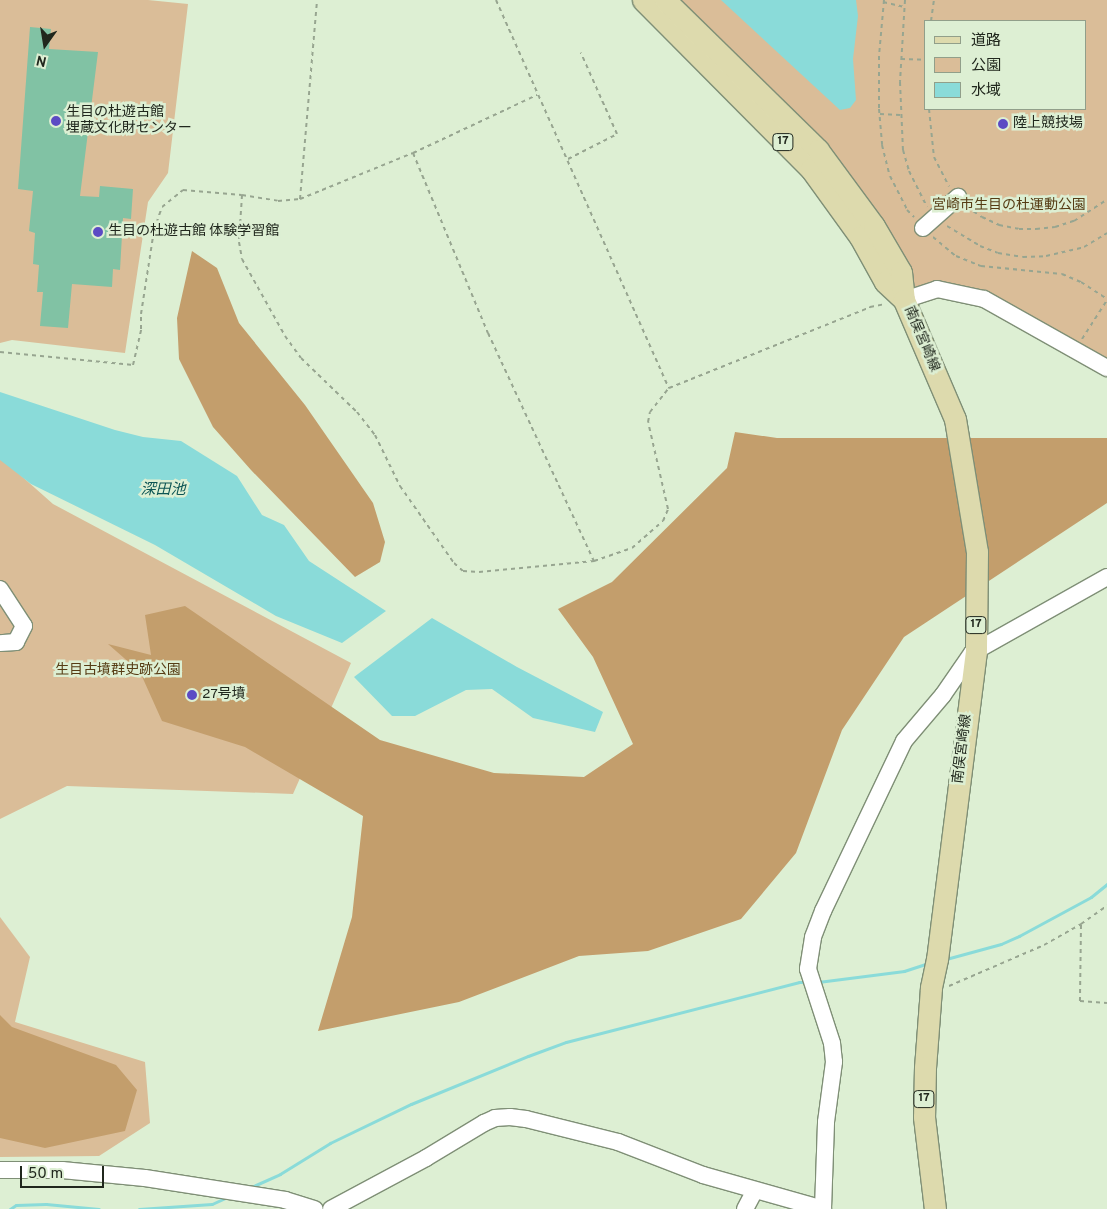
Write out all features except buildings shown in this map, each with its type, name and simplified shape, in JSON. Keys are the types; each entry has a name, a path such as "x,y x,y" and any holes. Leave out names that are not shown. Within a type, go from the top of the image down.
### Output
{"main road":[{"name":"南俣宮崎線","path":"643,0 810,170 860,238 885,282 904,300"},
{"name":"南俣宮崎線","path":"665,0 818,150 874,226 901,272 904,300 955,419 977,552 976,651 937,959 931,991 925,1066 924,1117 935,1209"}],"street":[{"path":"923,228 958,197"},
{"path":"904,300 937,289 984,300 1107,368"},
{"path":"331,1209 426,1158 484,1123 496,1118 510,1117 526,1119 618,1142 703,1175 823,1209 826,1122 834,1062 832,1043 808,969 808,956 813,937 904,741 943,695 976,651 1107,577"},
{"path":"0,590 24,626 16,642 0,643"},
{"path":"0,1170 105,1173 188,1183 284,1205 315,1209"},
{"path":"745,1209 755,1190"}],"path":[{"path":"300,199 317,0"},
{"path":"496,0 669,388"},
{"path":"905,0 900,116 903,150 918,192 936,216 962,237 980,246 998,253 1022,257 1046,256 1078,249 1107,234"},
{"path":"931,20 934,0"},
{"path":"904,7 884,1 879,56 882,145 890,176 907,210 923,228 956,256 981,266 1062,274 1080,282 1107,300 1081,341"},
{"path":"567,160 616,134 581,54"},
{"path":"901,59 924,60"},
{"path":"0,352 133,365 141,329 141,314 154,230 162,207 183,190 242,195 278,201 300,199 413,152 537,95"},
{"path":"929,110 934,157 942,176 958,197 982,217 1019,229 1056,227 1074,221 1105,201"},
{"path":"880,114 900,116"},
{"path":"413,152 518,400 559,481 572,518 594,561"},
{"path":"242,195 239,242 242,259 285,336 301,358 357,412 376,435 400,486 454,563 463,571 480,572 594,561 632,548 663,521 668,509 648,422 650,412 669,388 870,307 904,300"},
{"path":"931,991 1044,945 1082,924 1107,906"},
{"path":"1082,924 1080,1001 1107,1002"}],"green space":[{"path":"0,0 148,0 188,4 168,173 148,202 125,353 12,340 0,343"},
{"name":"宮崎市生目の杜運動公園","path":"665,0 1107,0 1107,368 984,299 918,295"},
{"name":"生目古墳群史跡公園","path":"0,457 53,504 351,663 293,794 67,786 0,819"},
{"path":"0,917 30,957 15,1022 145,1062 150,1123 99,1156 0,1157"}],"shaded area":[{"path":"192,251 217,268 239,323 305,405 373,503 385,542 380,562 355,577 251,470 213,427 179,359 177,318"},
{"path":"735,432 777,438 1107,438 1107,503 904,637 842,730 796,853 741,919 648,951 579,956 459,1002 318,1031 352,917 363,816 245,747 162,721 140,672 108,644 151,655 145,615 185,606 380,740 494,773 584,777 633,744 593,657 558,609 612,582 727,468"},
{"path":"0,1015 12,1027 116,1065 137,1090 125,1131 45,1148 0,1138"}],"water":[{"path":"721,0 856,0 858,16 853,59 856,100 850,108 840,110"},
{"name":"深田池","path":"0,392 115,430 143,437 181,441 237,476 262,515 284,525 309,561 386,611 342,643 276,616 155,545 31,484 0,460"},
{"path":"432,618 517,667 603,712 595,732 533,718 492,689 466,690 415,716 392,716 354,677"}],"waterway":[{"path":"946,959 1001,944 1019,936 1091,897 1107,884"},
{"path":"818,982 904,971 928,963"},
{"path":"249,1188 280,1174 330,1143 411,1104 528,1056 566,1042 799,982 807,982"},
{"path":"139,1209 212,1204 227,1197"},
{"path":"10,1209 16,1205 46,1204 99,1209"}],"place":[{"name":"生目の杜遊古館 埋蔵文化財センター","path":"56,121"},
{"name":"陸上競技場","path":"1003,124"},
{"name":"生目の杜遊古館 体験学習館","path":"98,232"},
{"name":"27号墳","path":"192,695"}]}
